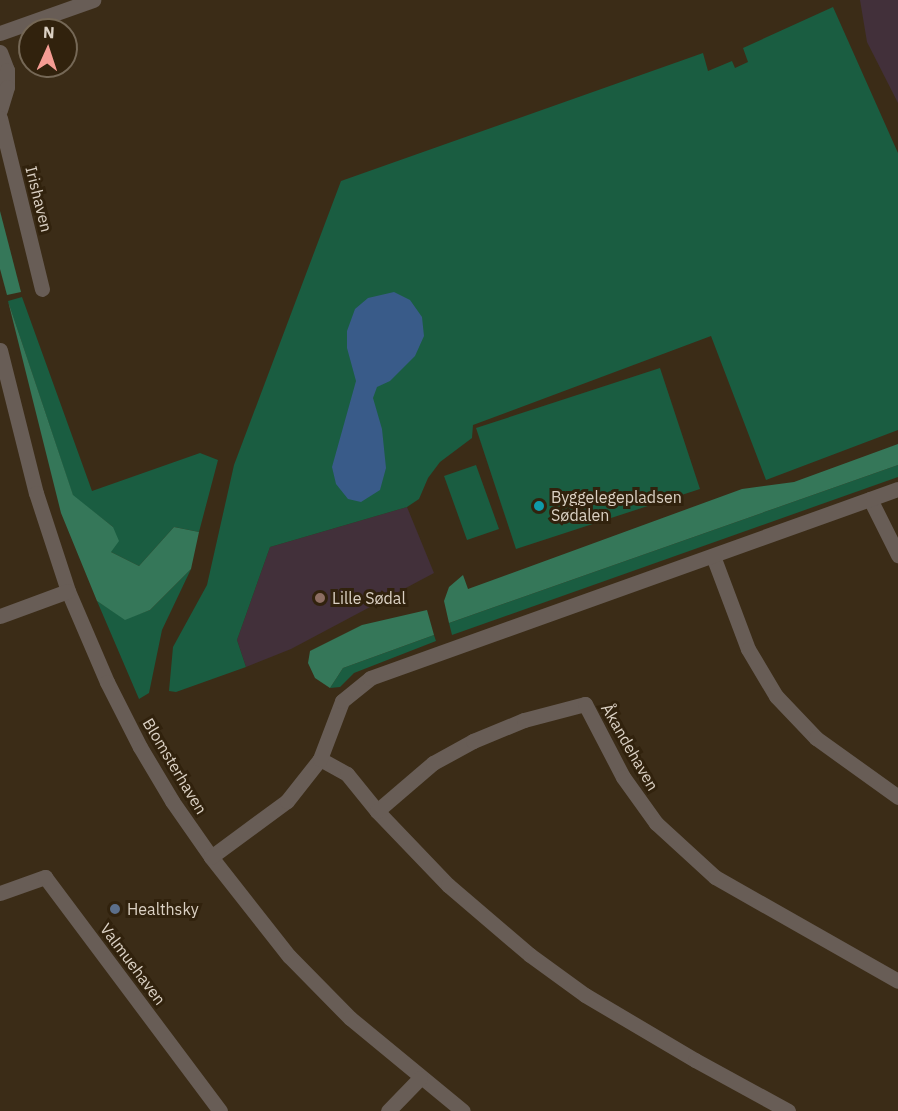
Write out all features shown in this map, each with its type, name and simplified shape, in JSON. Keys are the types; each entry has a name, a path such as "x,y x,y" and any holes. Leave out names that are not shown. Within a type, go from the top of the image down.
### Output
{"street":[{"path":"0,33 93,0"},
{"path":"0,52 7,70 7,78 0,110"},
{"name":"Irishaven","path":"0,118 42,289"},
{"name":"Blomsterhaven","path":"0,350 36,493 68,591 107,682 140,747 211,857 289,956 350,1018 420,1078 463,1111"},
{"path":"211,857 287,801 320,759 342,701 370,678 898,489"},
{"path":"870,500 898,555"},
{"path":"713,556 748,649 776,696 816,738 898,797"},
{"path":"0,616 68,591"},
{"name":"Åkandehaven","path":"377,811 433,763 473,741 524,720 585,704 623,777 656,823 715,877 898,981"},
{"path":"320,759 347,774 377,811 456,893 530,955 573,987 695,1060 788,1111"},
{"name":"Valmuehaven","path":"0,893 45,878 220,1111"},
{"path":"388,1111 420,1078"}],"shaded area":[{"path":"860,0 898,0 898,103 867,42"},
{"name":"Lille Sødal","path":"407,507 434,573 291,649 246,667 237,640 270,547"}],"green space":[{"path":"833,7 898,153 898,430 766,480 711,336 473,425 472,438 440,462 428,478 419,499 407,507 270,547 237,640 246,667 176,692 169,691 173,647 207,585 234,465 341,181 703,53 708,71 732,61 735,68 748,62 743,48"},
{"path":"0,211 21,292 7,295 0,269"},
{"path":"22,297 92,491 200,453 218,460 199,532 174,527 139,566 111,552 113,527 73,496 8,301"},
{"path":"8,301 73,495 113,527 119,541 111,552 139,566 174,527 199,532 191,569 150,610 125,620 97,601 61,513"},
{"path":"660,368 700,489 516,549 476,428"},
{"path":"898,444 898,465 449,623 444,601 449,587 463,575 468,589 742,489 794,482"},
{"path":"476,465 499,529 467,540 444,476"},
{"path":"898,465 898,477 452,635 449,623"},
{"path":"191,569 162,630 149,693 139,699 97,601 125,619 150,610"},
{"path":"427,610 434,635 343,668 330,688 315,678 308,663 310,651 362,625"},
{"path":"434,635 436,641 354,673 340,687 330,688 343,668"}],"water":[{"path":"394,292 410,300 422,317 424,336 415,356 390,381 377,387 373,398 382,429 386,468 380,490 361,502 348,499 336,484 332,467 356,381 347,348 347,331 355,309 368,298"}],"place":[{"name":"Byggelegepladsen Sødalen","path":"539,506"},
{"name":"Lille Sødal","path":"320,598"},
{"name":"Healthsky","path":"115,909"}]}
